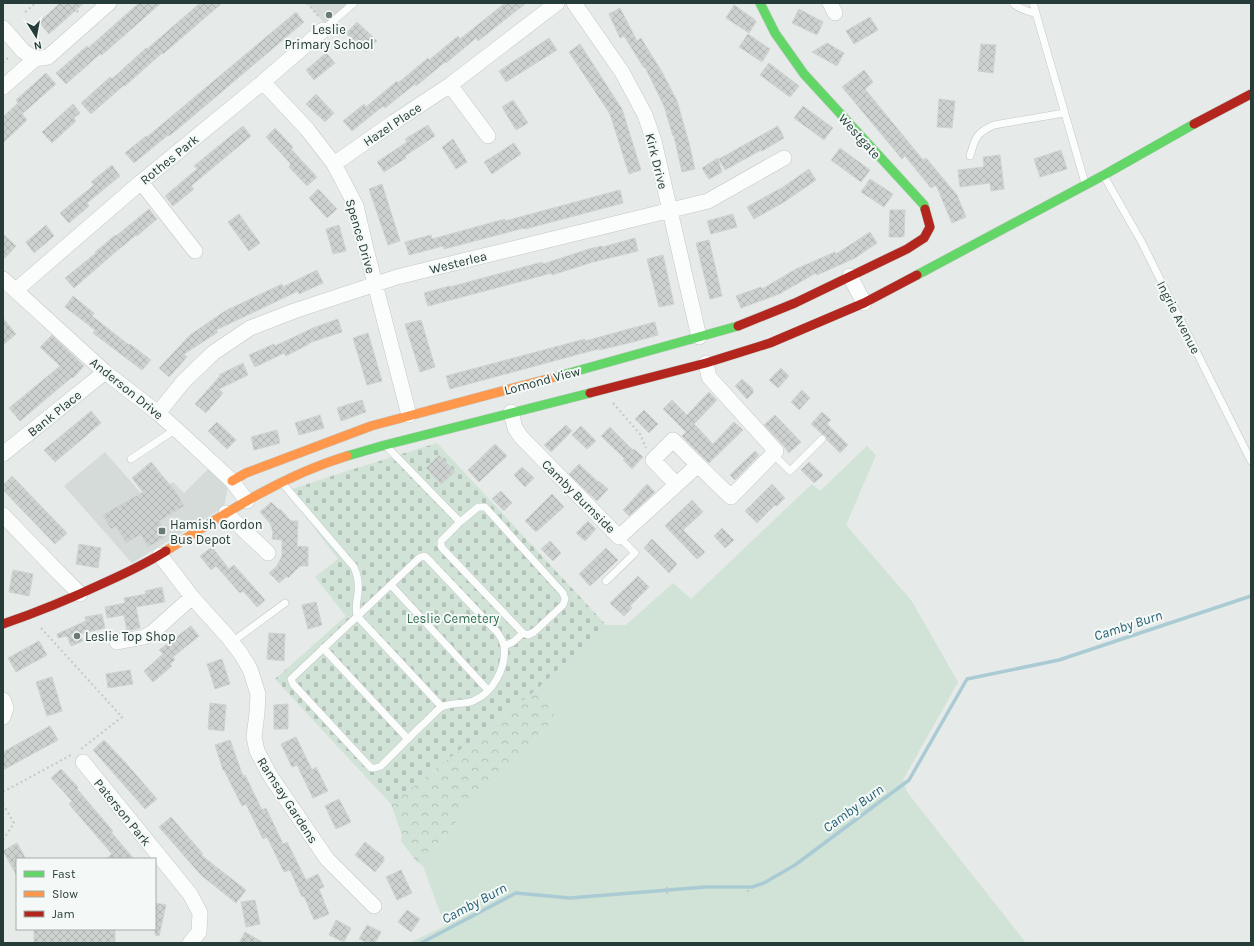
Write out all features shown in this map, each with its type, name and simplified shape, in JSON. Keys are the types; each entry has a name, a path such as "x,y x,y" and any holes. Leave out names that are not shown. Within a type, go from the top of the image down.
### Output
{"main road":[{"name":"Westgate","path":"760,3 775,33 804,74 924,205 930,227 924,238 907,249 891,256"},
{"path":"3,624 34,613 121,576 160,555 226,513 281,482 332,461 385,445 706,362 770,343 864,303 1104,175 1203,119 1251,94"},
{"name":"Lomond View","path":"232,480 246,473 355,432 409,415 580,370 745,324 794,303 891,256"}],"street":[{"path":"3,87 35,59 48,57 109,3"},
{"name":"Hazel Place","path":"334,164 450,85 557,3"},
{"name":"Kirk Drive","path":"574,3 622,72 645,115 654,141 699,336"},
{"path":"3,28 23,51 35,59"},
{"name":"Rothes Park","path":"8,288 263,82 325,28"},
{"name":"Spence Drive","path":"263,82 307,129 334,164 356,206 409,415"},
{"path":"450,85 488,136"},
{"name":"Westerlea","path":"158,413 183,382 213,353 250,328 294,311 397,277 708,201 784,158"},
{"path":"141,182 195,251"},
{"path":"850,276 864,303"},
{"name":"Anderson Drive","path":"8,288 105,372 158,413 176,429 232,480 247,501"},
{"path":"676,484 653,460 674,440 731,497 776,451 709,377 706,362"},
{"name":"Bank Place","path":"3,454 105,372"},
{"name":"Camby Burnside","path":"511,412 515,428 521,437 619,537 698,465"},
{"path":"226,513 268,552"},
{"path":"3,515 80,594"},
{"name":"Ramsay Gardens","path":"160,555 192,597 232,642 250,669 258,694 254,737 257,751 271,777 327,859 374,906"},
{"path":"117,642 144,637 153,632 192,597"},
{"path":"3,700 6,708 3,717"},
{"name":"Paterson Park","path":"83,762 190,894 200,913 199,932 190,943"}],"lane":[{"path":"325,28 354,3"},
{"path":"1013,3 1022,10 1036,14"},
{"path":"1033,3 1085,185"},
{"path":"970,156 974,139 984,130 994,125 1064,113"},
{"name":"Ingrie Avenue","path":"1104,175 1141,241 1251,460"},
{"path":"131,459 176,429"},
{"path":"773,454 790,471 822,440"},
{"path":"385,445 460,522"},
{"path":"281,482 354,567 357,574 358,583 356,606 357,616 442,707"},
{"path":"485,507 563,593 565,599 563,605 534,632 528,635 523,633 441,546 440,543 443,538 460,522 477,508 485,507"},
{"path":"606,582 635,553 619,537"},
{"path":"426,556 497,632 504,646 504,656 497,679 488,690 475,700 442,707 378,768 371,768 291,682 291,679 292,676 391,585 419,558 426,556"},
{"path":"391,585 488,690"},
{"path":"232,642 285,603"},
{"path":"504,646 513,642 523,633"},
{"path":"323,648 408,739"}],"path":[{"path":"25,12 36,3"},
{"path":"307,3 325,28"},
{"path":"613,402 640,434 653,460"},
{"path":"3,792 76,753 122,717 42,629 34,613"},
{"path":"3,804 14,823 3,840"},
{"path":"748,885 748,892"},
{"path":"667,888 667,894"}],"shaded area":[{"name":"Leslie Primary School","path":"307,3 354,3 327,26"},
{"path":"105,452 146,499 173,482 184,493 210,467 228,486 224,507 132,563 64,486"}],"green space":[{"name":"Leslie Cemetery","path":"437,443 606,625 537,689 391,804 275,679 346,616 315,577 338,559 286,491"},
{"path":"867,446 876,455 846,525 911,600 958,682 903,780 907,792 1026,943 409,943 445,926 423,866 465,810 552,721 554,712 552,707 547,699 537,689 606,625 626,625 673,583 691,599 812,484 820,491"},
{"path":"537,689 547,699 552,707 554,716 551,722 465,810 423,866 416,861 401,841 402,835 391,804"}],"building":[{"path":"60,3 84,3 49,34 39,22"},
{"path":"139,3 161,3 102,55 100,54 66,84 56,73 87,46 88,48"},
{"path":"200,3 222,3 91,114 81,103 110,77 112,79 146,48 147,49"},
{"path":"505,3 526,3 478,41 476,38 416,86 415,84 385,108 383,106 352,131 343,121 364,104 366,107 397,81 398,83 458,36 460,39"},
{"path":"734,5 756,22 749,33 726,18"},
{"path":"620,8 637,41 641,38 662,72 677,101 695,169 682,172 674,136 664,106 645,67 644,68 624,36 620,38 609,14"},
{"path":"799,9 823,22 817,35 792,23"},
{"path":"296,12 304,22 179,128 169,136 168,135 134,163 125,153 146,136 147,137"},
{"path":"870,17 878,30 854,44 846,31"},
{"path":"357,22 377,41 366,52 346,33"},
{"path":"748,34 770,49 762,62 739,47"},
{"path":"549,38 557,50 506,82 499,71"},
{"path":"827,43 844,53 837,66 812,52"},
{"path":"580,44 622,109 641,170 629,174 610,114 569,52"},
{"path":"981,44 996,45 993,73 978,71"},
{"path":"326,53 335,63 314,80 306,70"},
{"path":"769,63 799,86 790,97 760,75"},
{"path":"864,70 873,82 865,89 923,160 926,158 957,195 966,217 952,223 936,185 931,188 905,156 902,159 842,87"},
{"path":"46,73 56,84 22,114 27,120 3,143 3,117 18,103 16,100"},
{"path":"316,94 334,113 325,122 306,104"},
{"path":"939,99 955,101 952,128 937,127"},
{"path":"513,100 528,123 516,130 502,107"},
{"path":"73,104 80,113 74,118 76,121 52,143 42,132"},
{"path":"803,106 833,128 824,140 794,118"},
{"path":"428,125 435,136 405,156 406,158 384,172 377,162 407,142 405,139"},
{"path":"243,126 251,136 191,186 194,189 173,206 165,196 197,169 194,166"},
{"path":"778,126 784,138 725,170 719,159"},
{"path":"275,128 293,147 291,149 317,177 307,186 289,167 291,164 266,137"},
{"path":"453,139 467,162 456,169 442,147"},
{"path":"514,143 521,154 492,174 484,162"},
{"path":"840,148 870,170 861,182 831,160"},
{"path":"1061,150 1067,169 1040,177 1034,159"},
{"path":"1000,155 1004,189 991,191 990,183 960,187 958,170 984,167 983,157"},
{"path":"718,158 722,172 709,179 702,168"},
{"path":"112,165 120,176 87,203 89,206 69,223 60,213 94,185 91,182"},
{"path":"809,169 816,180 784,202 754,219 747,207 783,187"},
{"path":"870,179 893,194 884,207 861,192"},
{"path":"382,184 400,241 388,245 369,189"},
{"path":"318,189 337,209 327,218 309,198"},
{"path":"620,190 623,203 444,249 443,246 409,255 405,242 431,235 432,239"},
{"path":"149,209 157,219 113,254 74,288 65,278 96,253 95,252 115,235 116,236"},
{"path":"890,210 905,210 903,237 889,237"},
{"path":"239,214 260,243 249,251 228,222"},
{"path":"733,214 737,227 711,234 707,221"},
{"path":"46,225 54,236 34,253 26,242"},
{"path":"339,225 346,251 333,254 326,229"},
{"path":"870,232 877,243 855,258 817,275 816,273 779,294 741,308 736,296 761,287 762,289 796,269 835,252 836,254"},
{"path":"3,234 16,246 3,260"},
{"path":"635,238 638,251 593,262 552,275 552,273 428,306 424,293 542,262 543,264 589,249 603,247"},
{"path":"709,240 722,296 710,299 696,243"},
{"path":"663,255 674,304 659,307 647,259"},
{"path":"317,270 323,283 299,294 298,291 216,330 218,332 184,354 187,357 169,377 159,368 190,335 225,311 282,284 283,287"},
{"path":"73,296 94,313 92,316 151,360 142,370 93,333 95,330 65,307"},
{"path":"3,318 16,334 3,345"},
{"path":"338,319 342,332 309,343 286,356 284,353 255,367 249,355 274,344 275,346 313,328"},
{"path":"421,320 435,367 420,372 405,324"},
{"path":"655,322 658,335 633,342 598,349 450,389 446,376 585,339 585,341"},
{"path":"368,333 382,381 367,385 353,338"},
{"path":"52,335 84,366 73,378 72,377 20,421 9,408 60,366 40,347"},
{"path":"243,363 248,375 219,389 223,393 206,413 195,404 220,376 219,375"},
{"path":"781,368 789,376 778,388 769,380"},
{"path":"742,379 753,389 753,393 747,399 735,386"},
{"path":"802,390 810,398 799,410 791,402"},
{"path":"709,392 717,400 694,424 713,444 734,422 743,430 709,463 682,436 686,432 663,409 672,400 687,415"},
{"path":"362,400 366,412 341,421 337,408"},
{"path":"644,410 658,424 649,433 635,419"},
{"path":"91,411 101,423 55,462 44,450"},
{"path":"822,412 831,420 827,424 848,445 840,453 827,440 826,436 811,424"},
{"path":"320,415 324,428 299,435 295,423"},
{"path":"775,415 801,442 789,453 764,425"},
{"path":"217,422 236,440 227,449 208,431"},
{"path":"566,425 572,431 551,452 544,445"},
{"path":"581,426 596,441 587,449 572,435"},
{"path":"610,427 633,450 634,449 643,457 632,469 623,460 625,459 601,436"},
{"path":"277,430 280,443 254,450 251,437"},
{"path":"495,444 507,456 479,482 468,470"},
{"path":"755,451 759,455 735,480 730,475"},
{"path":"439,455 455,472 441,484 426,468"},
{"path":"151,462 175,491 184,506 159,521 167,536 148,547 141,534 126,543 116,526 111,529 103,515 143,492 132,478"},
{"path":"809,462 823,475 814,483 801,470"},
{"path":"579,464 598,482 599,481 608,489 597,501 569,474"},
{"path":"522,467 534,478 525,487 514,475"},
{"path":"12,476 67,533 55,544 3,490 3,485"},
{"path":"647,484 655,492 629,516 623,510"},
{"path":"772,484 785,498 777,506 775,505 757,523 745,511"},
{"path":"501,491 512,503 504,511 492,499"},
{"path":"552,494 564,507 536,532 525,521"},
{"path":"692,500 703,512 683,530 705,552 697,559 665,526"},
{"path":"271,502 291,521 298,521 297,546 308,547 308,566 300,566 288,578 287,576 279,583 269,573 277,566 282,556 282,540 272,539 273,532 270,523 260,512"},
{"path":"588,521 596,529 585,541 576,533"},
{"path":"722,528 734,540 725,548 714,536"},
{"path":"652,539 677,564 669,573 644,548"},
{"path":"550,541 561,553 553,561 541,549"},
{"path":"79,544 101,548 98,568 76,564"},
{"path":"212,547 229,569 234,565 265,600 257,607 243,591 240,593 216,566 211,570 200,556"},
{"path":"606,548 618,560 590,586 579,574"},
{"path":"13,570 33,574 29,596 9,592"},
{"path":"638,576 649,587 630,606 632,608 624,616 610,603"},
{"path":"162,587 165,602 136,607 140,628 127,631 124,615 107,618 105,607 125,603 124,598 146,594 145,591"},
{"path":"316,602 322,625 308,629 302,605"},
{"path":"102,614 105,628 80,634 83,641 71,646 67,636 58,638 57,634 86,621 85,617"},
{"path":"191,626 199,636 173,657 175,660 170,664 172,666 153,682 144,671 163,654 159,650"},
{"path":"269,633 285,634 284,661 267,659"},
{"path":"39,641 47,655 16,672 8,658"},
{"path":"222,659 230,684 215,689 207,664"},
{"path":"130,670 133,684 108,688 106,674"},
{"path":"52,677 62,711 47,716 36,682"},
{"path":"210,703 226,705 224,731 208,729"},
{"path":"288,704 288,729 274,729 274,705"},
{"path":"50,726 58,740 3,770 3,752"},
{"path":"296,737 312,770 316,767 328,791 313,798 297,765 292,767 281,744"},
{"path":"104,740 157,799 145,809 93,750"},
{"path":"230,740 243,776 245,775 262,810 266,808 283,844 287,842 306,880 318,874 324,887 319,889 329,914 314,920 304,896 302,897 290,870 284,872 267,837 263,839 246,804 242,806 223,770 215,745"},
{"path":"61,769 78,787 77,789 113,831 111,832 133,858 107,858 112,854 69,804 72,801 51,778"},
{"path":"339,799 351,822 336,829 325,806"},
{"path":"171,817 203,854 201,855 246,890 236,903 201,875 159,827"},
{"path":"365,842 384,857 384,861 375,872 355,855"},
{"path":"17,843 25,858 16,858 16,874 3,851"},
{"path":"401,870 412,893 397,900 386,877"},
{"path":"255,900 260,924 246,927 241,902"},
{"path":"156,903 166,905 159,936 155,935"},
{"path":"407,910 420,919 411,932 398,922"},
{"path":"336,920 351,928 344,942 329,935"},
{"path":"367,925 381,932 375,943 368,943 359,939"},
{"path":"34,930 115,930 115,942 34,943"},
{"path":"245,932 264,943 239,943"}],"waterway":[{"name":"Camby Burn","path":"421,943 516,893 570,898 705,887 752,887 764,883 795,865 909,780 967,679 1059,660 1251,596"}],"traffic: fast":[{"path":"760,3 775,33 804,74 924,205 925,209"},
{"path":"917,275 1104,175 1194,124"},
{"path":"555,377 738,326"},
{"path":"347,456 590,393"}],"traffic: slow":[{"path":"232,481 246,473 371,426 555,377"},
{"path":"166,551 231,510 276,485 323,464 347,456"}],"traffic: jam":[{"path":"1194,124 1251,94"},
{"path":"738,326 795,303 907,249 924,238 930,227 925,209"},
{"path":"590,393 706,363 770,343 864,303 917,275"},
{"path":"3,624 80,594 136,568 166,551"}],"place":[{"name":"Leslie Primary School","path":"329,15"},
{"name":"Hamish Gordon Bus Depot","path":"162,531"},
{"name":"Leslie Top Shop","path":"77,636"}]}
